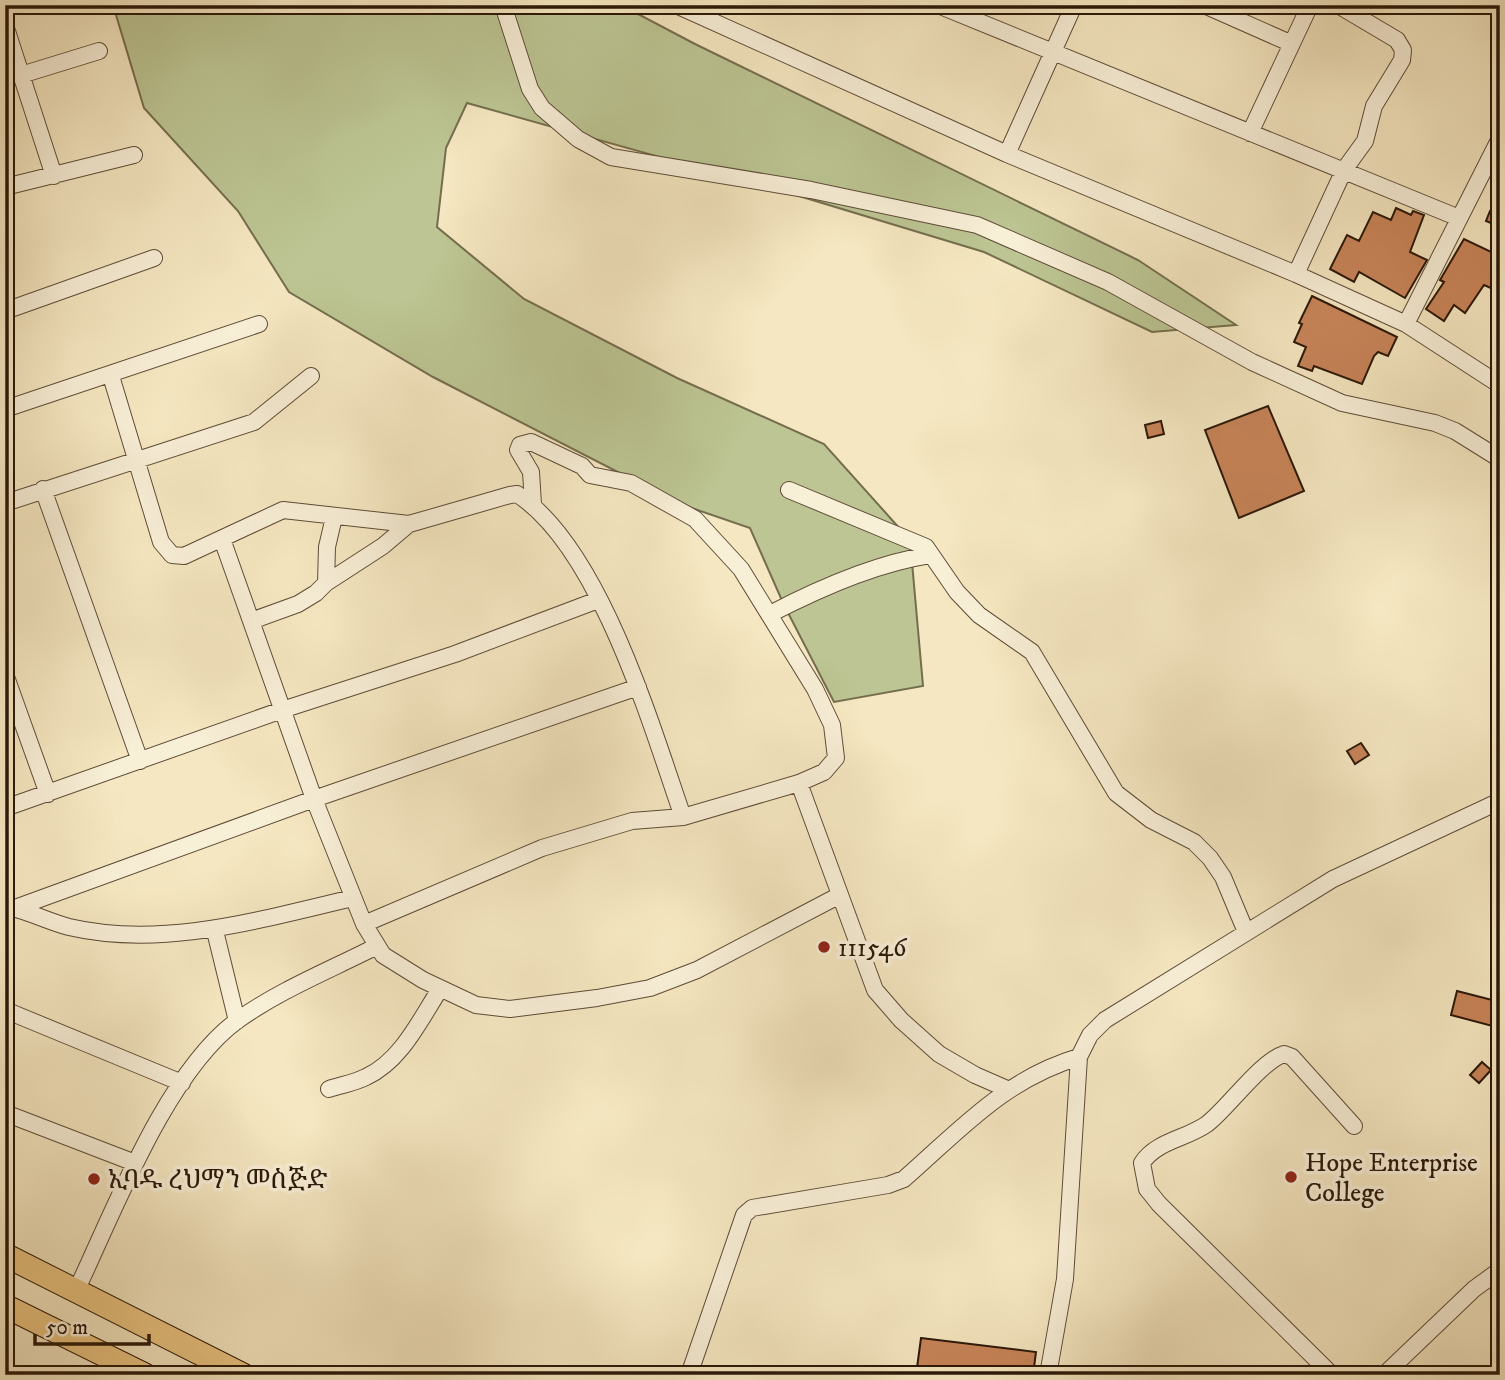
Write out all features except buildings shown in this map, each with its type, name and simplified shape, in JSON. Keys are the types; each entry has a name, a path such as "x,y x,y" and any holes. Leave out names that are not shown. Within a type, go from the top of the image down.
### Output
{"highway":[{"path":"5,1255 243,1375"},
{"path":"5,1306 145,1375"}],"street":[{"path":"503,5 530,89 542,108 578,139 611,157 811,190 977,225 1108,282 1275,373 1342,403 1436,423 1455,431 1500,459"},
{"path":"676,5 709,11 1007,154 1296,274 1406,324 1500,385"},
{"path":"938,5 957,9 1054,52 1459,218"},
{"path":"1007,154 1074,5"},
{"path":"1205,5 1290,43"},
{"path":"1250,133 1310,5"},
{"path":"1296,274 1344,170 1364,141 1374,106 1402,60 1403,50 1397,40 1338,5"},
{"path":"5,25 54,176"},
{"path":"21,75 99,51"},
{"path":"1406,324 1500,138"},
{"path":"5,187 134,155"},
{"path":"5,311 154,258"},
{"path":"5,410 259,324"},
{"path":"111,376 166,551 172,555 184,556 283,510 410,524 517,494 533,504 583,568 638,687 683,817"},
{"path":"5,503 254,422 311,376"},
{"path":"364,925 567,839 632,821 683,817 799,783 832,765 837,747 832,725 815,689 741,569 695,519 631,483 590,475 582,466 531,442 520,445 518,450 531,472 533,504"},
{"path":"43,489 140,761"},
{"path":"789,491 920,542 957,593 979,615 1032,652 1116,793 1151,820 1194,842 1210,858 1223,877 1247,932"},
{"path":"326,583 327,547 334,517"},
{"path":"251,621 298,604 383,546 410,524"},
{"path":"222,539 314,799 364,925 375,947 440,989 476,1004 510,1009 597,999 650,988 696,970 841,895"},
{"path":"770,614 801,598 898,561 930,555"},
{"path":"5,808 282,710 455,654 598,600"},
{"path":"5,674 48,794"},
{"path":"10,907 638,687"},
{"path":"799,783 867,971 885,1002 939,1054 975,1075 1007,1088"},
{"path":"1048,1375 1065,1279 1079,1057 1090,1035 1105,1020 1333,879 1500,801"},
{"path":"10,907 69,926 115,933 215,931 353,898"},
{"path":"215,931 237,1021"},
{"path":"77,1289 135,1164 202,1054 237,1021 312,978 375,947"},
{"path":"329,1089 366,1077 385,1065 404,1044 440,989"},
{"path":"5,1010 182,1083"},
{"path":"1332,1375 1158,1204 1147,1189 1142,1163 1158,1148 1209,1123 1271,1062 1284,1054 1292,1058 1354,1126"},
{"path":"689,1375 744,1215 752,1208 888,1185 904,1179 1007,1088 1048,1066 1079,1057"},
{"path":"5,1113 135,1164"},
{"path":"1384,1375 1474,1289 1500,1270"}],"green space":[{"path":"113,5 621,5 695,44 1138,260 1236,325 1152,332 984,252 799,196 467,103 446,148 437,227 524,299 677,378 824,444 910,540 923,686 834,702 784,605 750,528 680,504 433,377 289,292 238,211 144,108"}],"place":[{"name":"111546","path":"824,947"},
{"name":"Hope Enterprise College","path":"1291,1177"},
{"name":"ኢባዱ ረህማን መስጅድ","path":"94,1179"}]}
